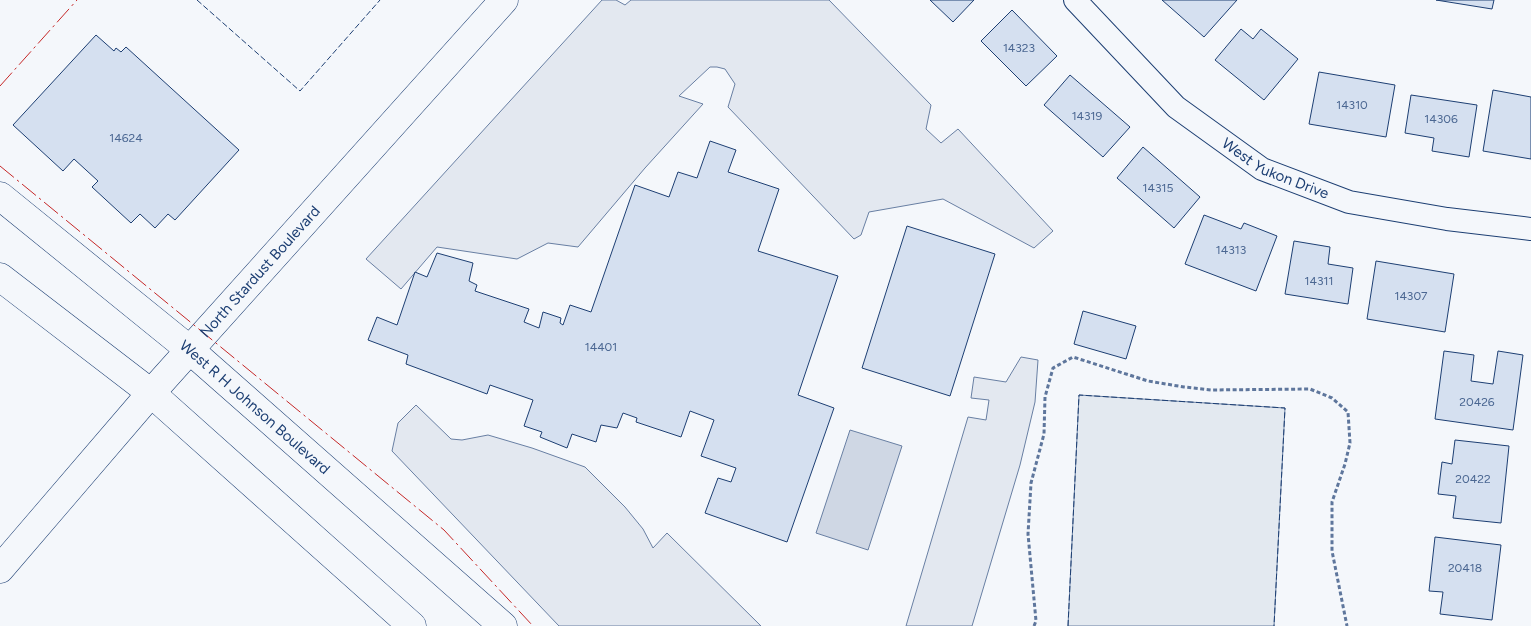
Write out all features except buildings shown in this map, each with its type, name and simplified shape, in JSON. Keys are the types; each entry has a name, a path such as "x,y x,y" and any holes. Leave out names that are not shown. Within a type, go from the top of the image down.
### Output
{"main road":[{"name":"North Stardust Boulevard","path":"0,569 151,393 504,0"},
{"name":"West R H Johnson Boulevard","path":"0,196 190,350 503,626"},
{"path":"0,277 151,393 412,626"}],"street":[{"name":"West Yukon Drive","path":"1075,0 1176,107 1262,170 1349,202 1531,229"}],"path":[{"path":"1034,626 1036,621 1028,534 1031,483 1044,434 1045,397 1053,368 1073,357 1148,381 1184,387 1211,390 1310,389 1332,398 1348,412 1350,443 1332,502 1332,550 1347,626"}],"shaded area":[{"path":"602,0 616,0 625,5 631,0 829,0 931,105 926,129 941,143 958,129 1053,231 1034,248 943,199 869,212 861,235 854,239 728,107 735,84 725,69 710,67 679,96 703,104 645,168 578,247 548,243 517,259 437,247 401,289 366,259"},
{"path":"1021,357 1038,360 1035,402 1020,465 972,626 906,626 968,417 986,420 989,400 971,398 974,377 1006,382"},
{"path":"1079,395 1285,408 1274,626 1068,626"},
{"path":"416,405 451,439 462,440 488,435 585,467 625,507 643,529 653,548 667,533 761,626 559,626 392,451 398,423"},
{"path":"850,430 902,446 868,550 816,533"}],"fence":[{"path":"197,0 300,91 380,0"},
{"path":"1068,626 1079,395 1285,408 1274,626"}],"power":[{"path":"0,86 77,0"},
{"path":"0,166 444,530 533,626"}]}
